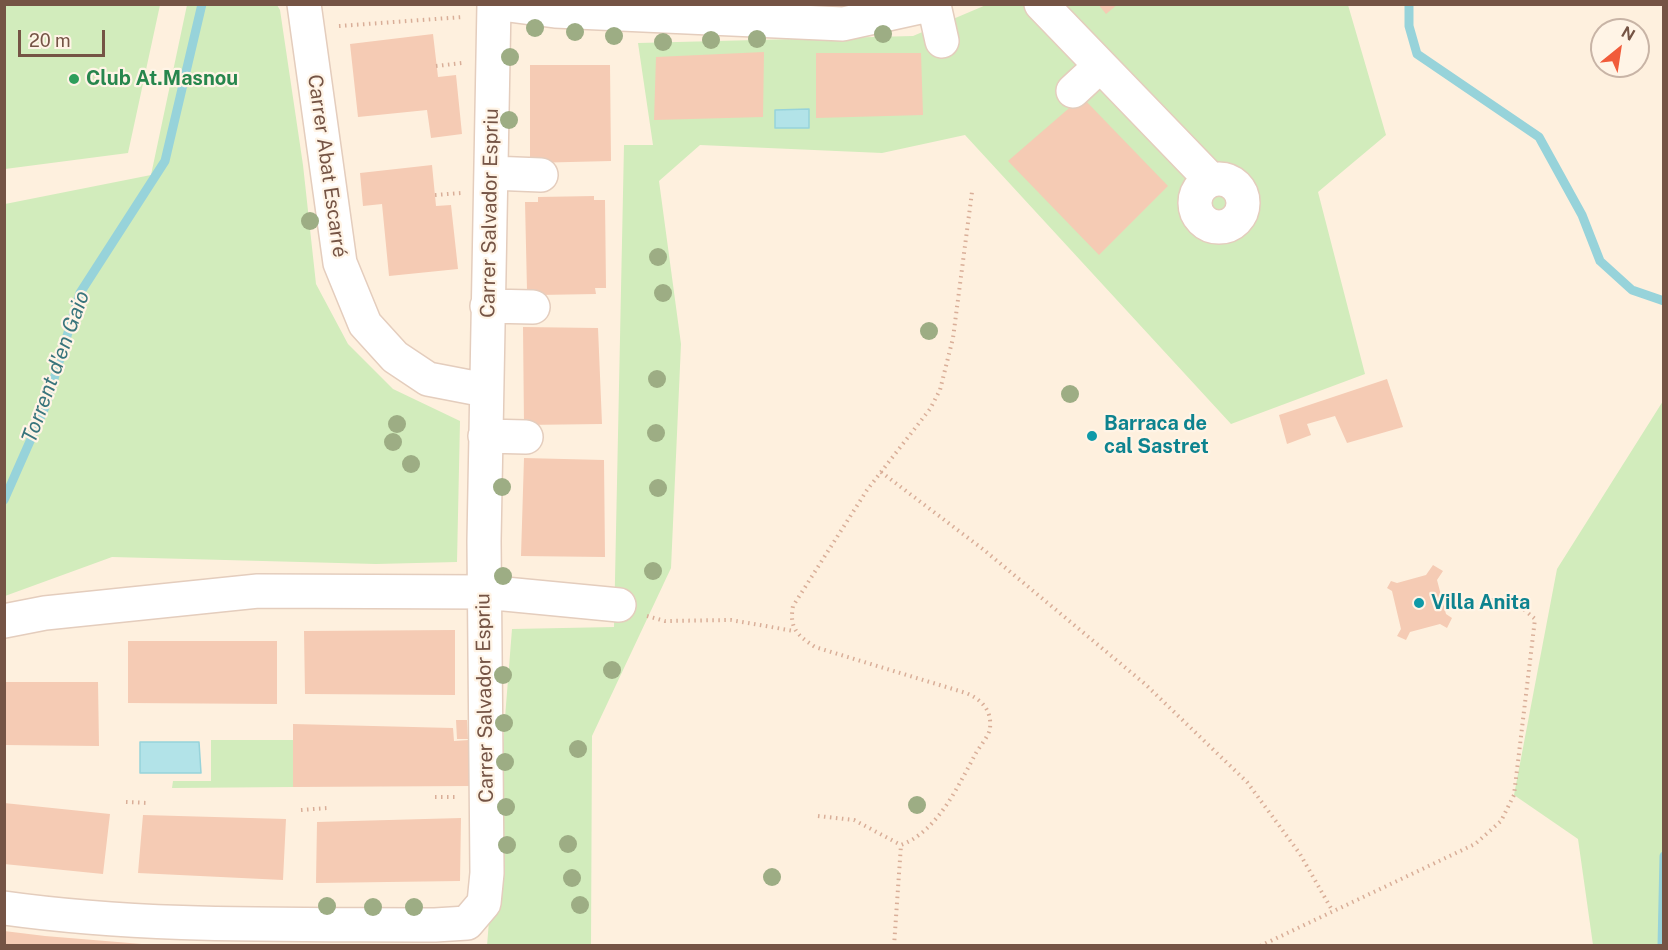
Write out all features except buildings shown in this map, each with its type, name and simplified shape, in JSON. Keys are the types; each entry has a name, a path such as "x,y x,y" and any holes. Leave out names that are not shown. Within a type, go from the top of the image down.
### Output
{"street":[{"path":"1041,4 1211,180"},
{"path":"497,8 843,24 934,5 942,41"},
{"name":"Carrer Salvador Espriu","path":"4,908 63,916 136,933 313,935 467,923 484,903 487,873 471,781 493,572 485,436 488,306 480,183 497,8"},
{"name":"Carrer Abat Escarré","path":"306,16 340,263 365,324 395,357 428,379 485,390"},
{"path":"1073,91 1100,66"},
{"path":"480,183 541,175"},
{"path":"488,306 533,307"},
{"path":"485,436 526,437"},
{"path":"4,621 45,613 258,591 493,572 619,605"}],"path":[{"path":"306,16 497,8"},
{"path":"436,66 473,61"},
{"path":"435,195 480,183"},
{"path":"795,631 791,616 793,606 867,490 930,409 940,390 953,338 972,192"},
{"path":"881,472 984,550 1145,684 1247,782 1300,854 1332,910"},
{"path":"1260,945 1475,844 1501,821 1514,795 1535,620 1514,601 1490,600"},
{"path":"619,605 665,621 731,620 795,631 815,647 981,699 988,711 990,729 952,796 921,833 900,845"},
{"path":"435,797 471,781"},
{"path":"126,802 148,803"},
{"path":"301,810 328,808"},
{"path":"818,816 854,820 900,845"},
{"path":"894,945 900,845"},
{"path":"979,945 1011,945"}],"green space":[{"name":"Club At.Masnou","path":"4,5 160,5 128,153 5,169"},
{"path":"187,5 277,5 280,10 303,165 316,284 348,344 393,389 460,421 457,562 376,564 112,557 5,596 5,204 151,175"},
{"path":"986,5 1348,5 1386,135 1318,192 1365,374 1231,424 965,135 882,153 700,145 659,181 681,344 671,568 592,736 591,945 487,946 512,629 614,627 624,145 653,145 638,43 913,36"},
{"path":"1663,401 1663,945 1593,945 1578,839 1514,795 1557,569"},
{"path":"211,740 293,740 293,787 172,788 173,781 211,781"}],"water":[{"path":"809,109 809,128 775,128 775,110"},
{"path":"140,742 199,742 201,773 140,773"}],"waterway":[{"name":"Torrent d'en Gaio","path":"4,500 46,405 80,293 165,161 202,4"},
{"path":"1409,4 1409,26 1417,54 1539,137 1582,215 1600,261 1632,290 1664,301"},
{"path":"1662,946 1664,856"}],"place":[{"name":"Club At.Masnou","path":"74,79"},
{"name":"Barraca de cal Sastret","path":"1092,436"},
{"name":"Villa Anita","path":"1419,603"}]}
